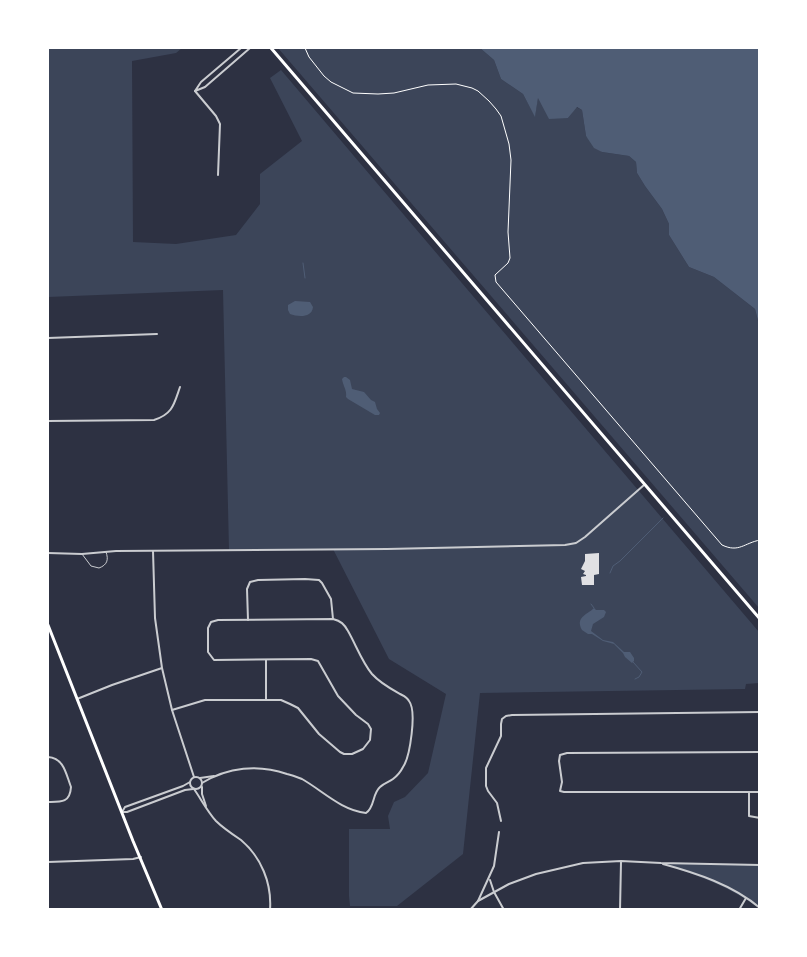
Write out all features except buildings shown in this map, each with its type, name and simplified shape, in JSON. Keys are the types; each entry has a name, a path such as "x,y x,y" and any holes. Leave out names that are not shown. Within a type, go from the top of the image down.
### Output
{"main road":[{"path":"272,48 760,619"},
{"path":"48,625 162,910"}],"street":[{"path":"195,91 201,82 242,48"},
{"path":"195,91 205,87 250,48"},
{"path":"195,91 216,116 220,124 218,175"},
{"path":"48,338 157,334"},
{"path":"48,422 154,420 170,411 180,387"},
{"path":"48,553 82,554 153,551 566,545 576,543 585,537 644,485"},
{"path":"153,551 155,618 162,668 172,710 194,777"},
{"path":"248,620 247,589 250,582 258,580 305,579 317,579 322,583 331,599 333,620"},
{"path":"172,710 205,700 281,700 298,708 319,734 344,754 352,754 363,749 370,740 371,728 338,696 318,661 311,659 214,660 208,652 208,628 210,622 218,620 339,620 345,626 372,674 408,699 413,709 412,730 406,762 394,778 381,786 375,794 369,811 366,813 342,806 300,778 274,770 243,768 217,775 200,778 194,777"},
{"path":"266,660 266,700"},
{"path":"76,699 162,668"},
{"path":"501,821 497,803 486,786 486,768 501,736 501,722 506,716 512,714 760,712"},
{"path":"760,752 567,753 560,755 559,761 562,782 560,791 564,792 760,792"},
{"path":"48,757 56,758 63,765 72,790 70,796 64,801 48,802"},
{"path":"122,812 127,812 185,790 199,789 202,784 217,775"},
{"path":"122,812 126,808 183,786 194,777"},
{"path":"200,778 202,794 207,809"},
{"path":"190,782 190,786 214,819 248,846 257,858 268,885 270,910"},
{"path":"749,792 749,816 760,818"},
{"path":"478,902 494,866 499,832"},
{"path":"48,862 141,858"},
{"path":"620,910 621,861"},
{"path":"470,910 478,902 509,884 550,870 583,863 621,861 760,864"},
{"path":"661,863 716,882 760,908"},
{"path":"489,879 504,910"},
{"path":"739,910 746,898"}],"lane":[{"path":"82,554 91,566 99,568 107,561 106,552"}],"path":[{"path":"305,48 309,56 330,82 353,93 378,94 428,85 456,84 478,91 489,101 501,116 507,134 510,160 508,210 510,258 495,275 496,282 722,545 738,548 760,540"}],"shaded area":[{"path":"48,48 182,48 176,53 132,61 133,242 176,244 236,235 260,204 260,174 302,141 270,78 281,70 759,632 759,683 746,684 745,689 480,693 463,854 397,906 350,906 349,829 390,829 388,816 394,802 405,797 428,773 446,694 389,659 333,549 229,550 223,290 48,297"},
{"path":"278,48 480,48 494,60 501,79 523,94 535,116 538,97 568,118 576,107 582,110 586,136 602,152 629,156 636,162 637,173 662,209 669,224 669,235 689,267 714,277 755,309 759,324 759,608"},
{"path":"480,48 759,48 759,324 755,309 714,277 689,267 669,235 669,224 662,209 637,173 636,162 629,156 602,152 594,148 586,136 582,110 577,107 568,118 549,119 538,98 535,117 523,94 501,79 494,60"},
{"path":"295,301 310,302 313,307 312,311 304,316 290,314 288,305"},
{"path":"344,377 350,380 352,389 364,392 375,402 380,413 379,415 375,415 346,397 342,379"},
{"path":"594,608 606,612 604,617 593,624 591,631 603,640 613,642 624,652 630,652 634,658 632,663 614,644 603,641 582,630 580,626 581,619"},
{"path":"661,863 759,865 759,908 724,887"}],"waterway":[{"path":"303,263 305,278"},
{"path":"610,573 613,566 663,518"},
{"path":"591,604 594,608"},
{"path":"633,662 642,672 635,679"}]}
